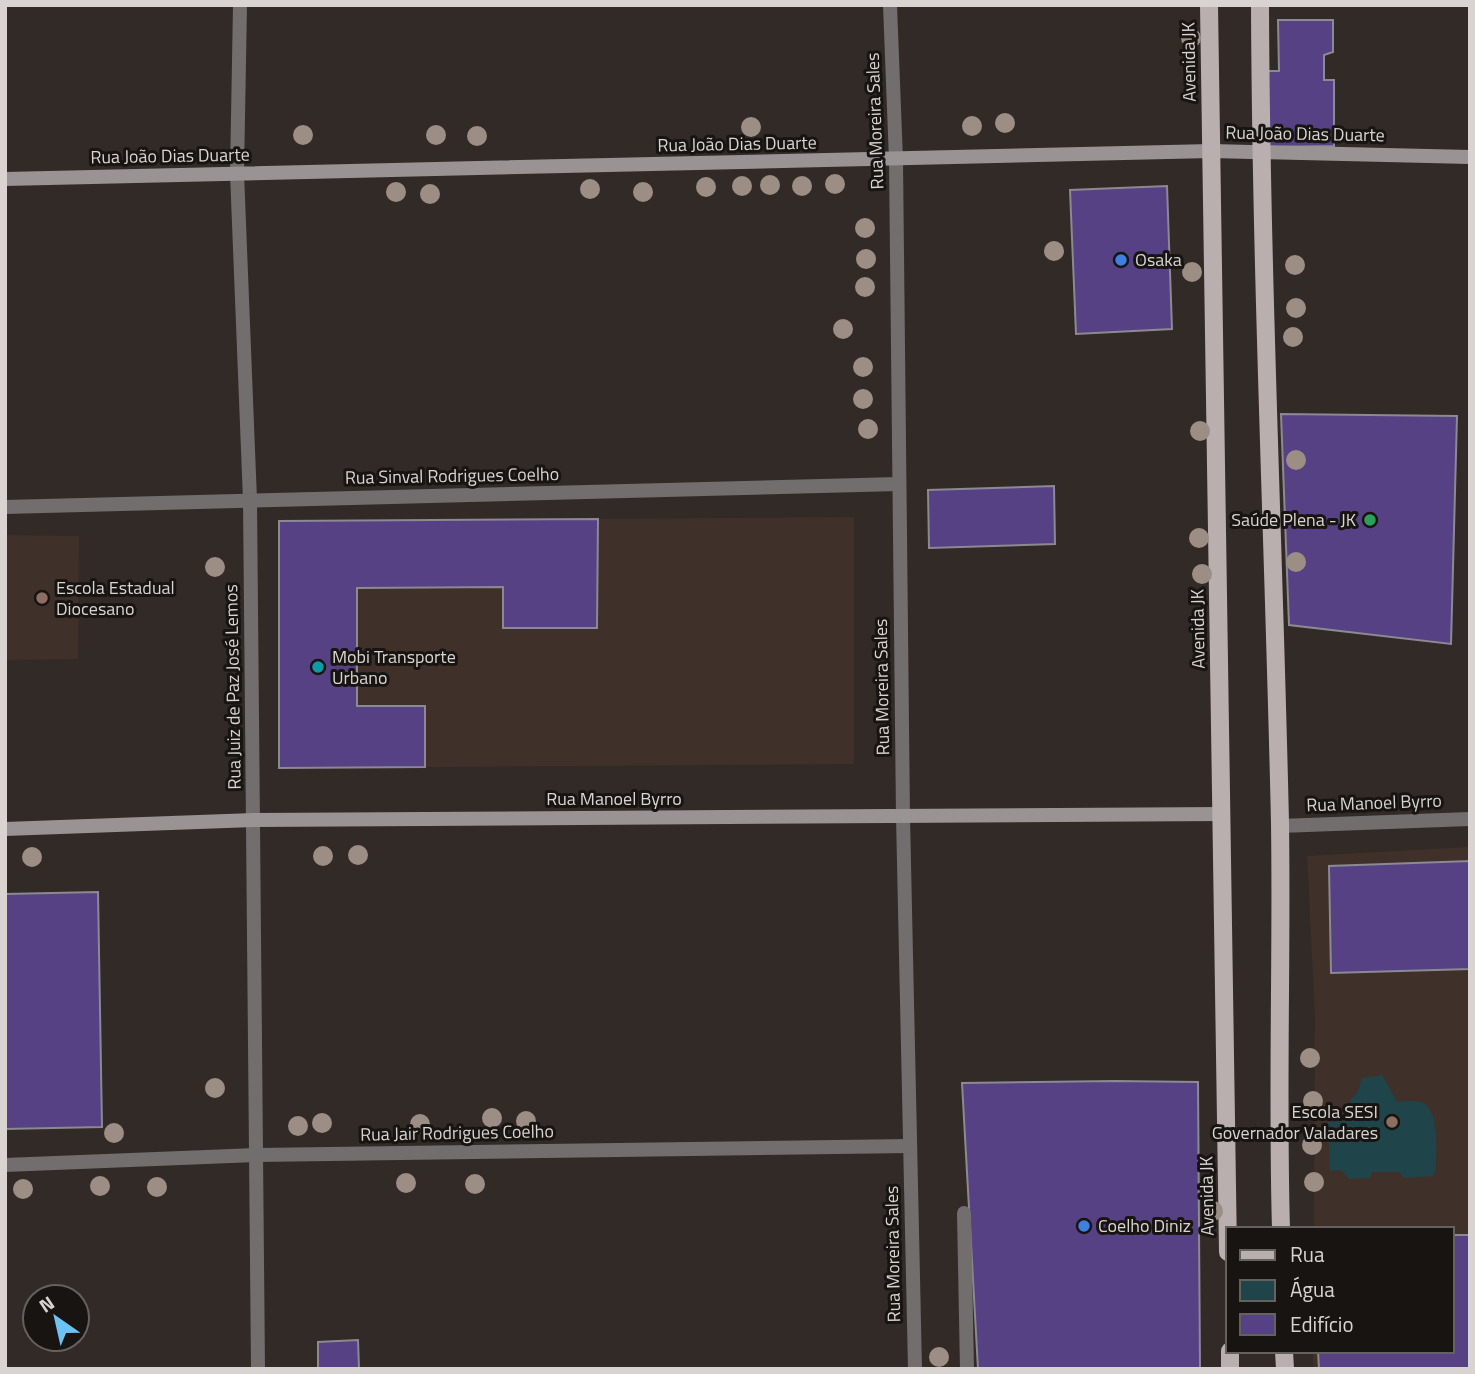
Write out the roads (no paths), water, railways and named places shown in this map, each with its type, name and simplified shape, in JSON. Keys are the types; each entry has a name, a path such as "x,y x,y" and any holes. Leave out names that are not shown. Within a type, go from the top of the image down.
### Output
{"main road":[{"name":"Avenida JK","path":"1209,5 1228,1227"},
{"path":"1260,5 1261,151 1280,826 1278,1130 1281,1227"}],"street":[{"name":"Rua Juiz de Paz José Lemos","path":"240,5 237,173 250,500 258,1369"},
{"name":"Rua Moreira Sales","path":"890,5 896,160 903,817 915,1369"},
{"name":"Rua João Dias Duarte","path":"5,179 1211,151 1470,157"},
{"name":"Rua Sinval Rodrigues Coelho","path":"5,507 899,484"},
{"name":"Rua Manoel Byrro","path":"5,829 254,820 1222,814"},
{"name":"Rua Manoel Byrro","path":"1280,826 1470,819"},
{"name":"Rua Jair Rodrigues Coelho","path":"5,1166 257,1155 911,1146"},
{"path":"964,1213 967,1369"}],"water":[{"path":"1382,1075 1397,1102 1420,1102 1431,1112 1436,1141 1436,1168 1433,1176 1404,1178 1399,1172 1372,1172 1370,1178 1349,1179 1341,1170 1330,1171 1328,1122 1362,1120 1370,1112 1350,1106 1350,1100 1358,1092 1362,1078"}],"place":[{"name":"Osaka","path":"1121,260"},
{"name":"Saúde Plena - JK","path":"1370,520"},
{"name":"Escola Estadual Diocesano","path":"42,598"},
{"name":"Mobi Transporte Urbano","path":"318,667"},
{"name":"Escola SESI Governador Valadares","path":"1392,1122"},
{"name":"Coelho Diniz","path":"1084,1226"}]}
